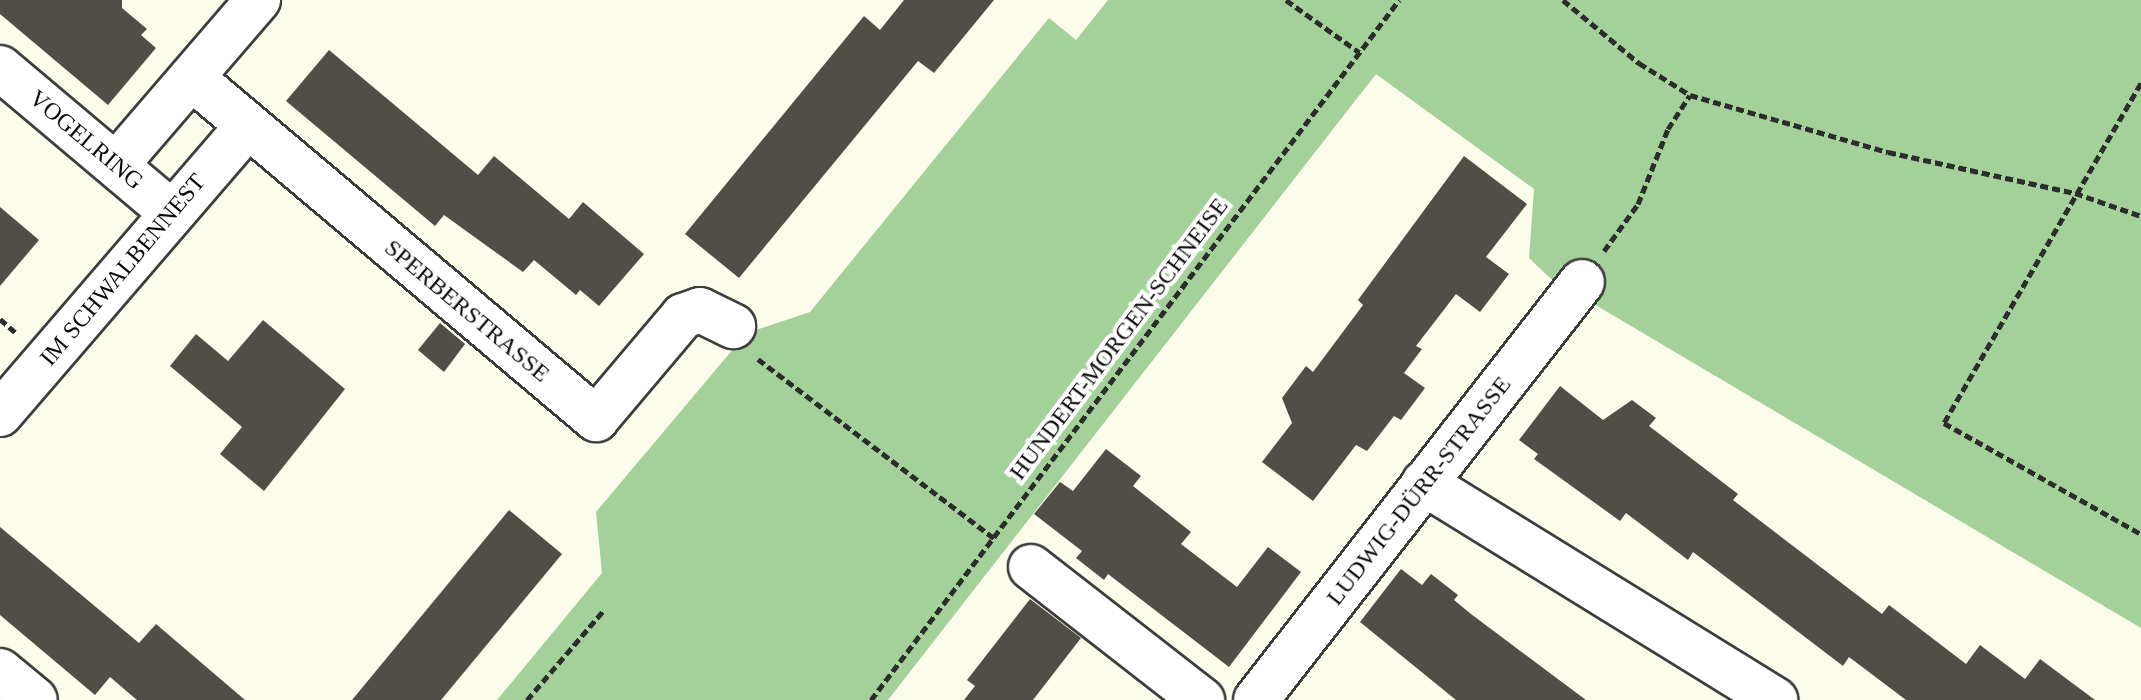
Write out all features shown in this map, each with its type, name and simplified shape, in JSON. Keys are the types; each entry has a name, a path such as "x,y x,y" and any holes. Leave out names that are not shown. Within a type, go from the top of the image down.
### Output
{"street":[{"path":"116,165 258,0"},
{"name":"VOGELRING","path":"0,68 171,212"},
{"name":"SPERBERSTRASSE","path":"192,78 596,419 683,316 700,310 733,326"},
{"name":"IM SCHWALBENNEST","path":"0,414 248,126"},
{"name":"LUDWIG-DÜRR-STRASSE","path":"1256,700 1582,282"},
{"path":"1424,483 1775,700"},
{"path":"1031,567 1202,700"},
{"path":"0,671 35,700"}],"path":[{"path":"1286,0 1359,52"},
{"name":"HUNDERT-MORGEN-SCHNEISE","path":"871,700 1399,0"},
{"path":"1563,0 1639,63 1690,95 1888,152 2075,193 2141,216"},
{"path":"2141,83 1944,423 2141,534"},
{"path":"1582,282 1638,204 1668,129 1690,95"},
{"path":"733,326 746,349 1031,567"},
{"path":"527,700 604,610"}],"green space":[{"path":"1108,0 2141,0 2141,628 1550,278 1529,258 1534,189 1376,74 888,700 497,700 602,573 596,512 734,348 753,331 810,312 1049,18 1076,40"}],"building":[{"path":"0,0 122,0 122,8 147,29 141,35 156,48 108,105 0,14"},
{"path":"904,0 994,0 934,73 918,61 739,278 685,234 864,16 880,30"},
{"path":"329,50 478,175 494,156 569,219 583,202 644,254 599,306 580,290 576,295 534,260 523,272 444,215 435,226 286,101"},
{"path":"1464,156 1527,204 1486,257 1509,274 1480,312 1456,294 1416,346 1422,349 1404,373 1425,388 1401,420 1394,416 1367,451 1356,445 1313,501 1262,462 1292,423 1282,398 1306,366 1313,372 1363,305 1358,300"},
{"path":"0,207 39,240 0,286"},
{"path":"263,320 345,389 264,491 220,454 242,427 170,366 196,334 228,361"},
{"path":"440,323 465,344 444,372 418,350"},
{"path":"1560,386 1603,420 1632,400 1656,418 1649,426 1738,494 1733,500 1882,614 1889,605 1966,664 1980,645 2025,679 2040,659 2095,700 1906,700 1849,657 1843,666 1693,552 1688,560 1626,513 1620,521 1534,459 1538,454 1519,440"},
{"path":"1106,449 1141,476 1133,486 1191,532 1181,544 1237,587 1268,547 1301,572 1229,667 1108,574 1104,580 1076,558 1082,551 1034,514 1060,482 1073,491"},
{"path":"509,510 562,554 441,700 352,700"},
{"path":"0,527 139,643 156,624 245,700 137,700 110,677 95,695 0,615"},
{"path":"1401,569 1422,585 1431,574 1458,595 1454,600 1471,614 1586,700 1456,700 1360,622"},
{"path":"1030,599 1081,638 1033,700 964,700 975,686 967,680"}]}
